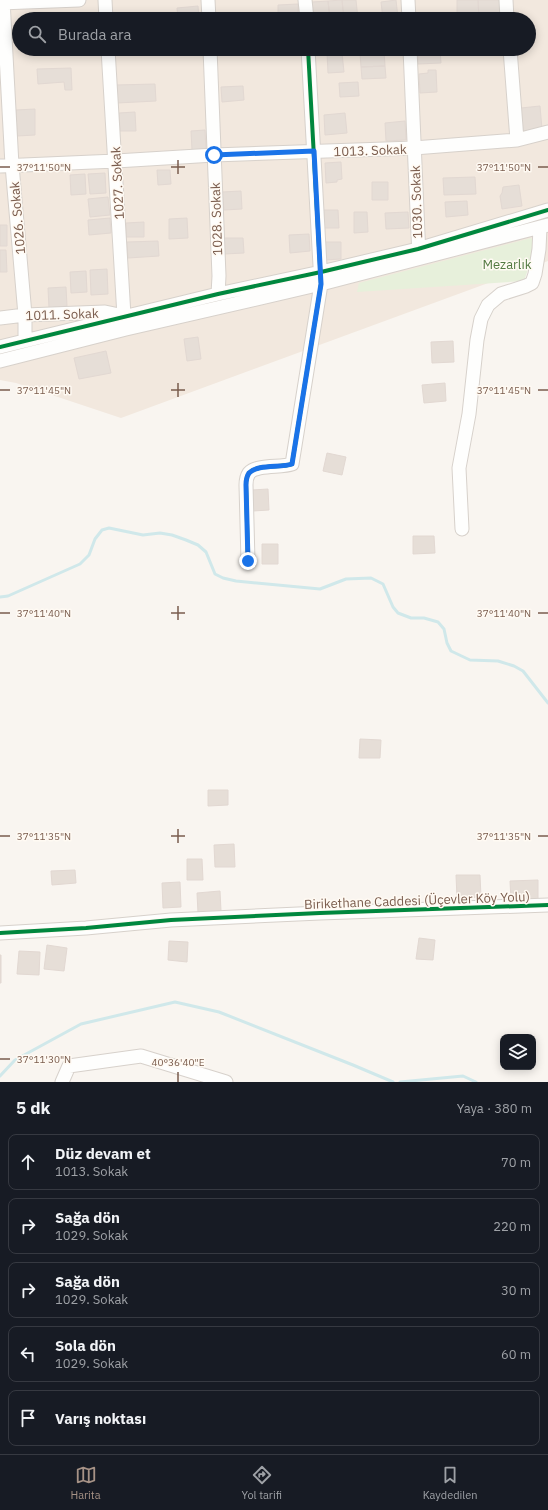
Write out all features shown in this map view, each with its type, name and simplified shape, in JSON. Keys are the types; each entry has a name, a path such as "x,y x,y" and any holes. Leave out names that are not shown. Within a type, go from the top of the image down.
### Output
{"street":[{"path":"2,2 79,0"},
{"path":"105,0 106,12"},
{"path":"208,0 209,12"},
{"path":"306,0 307,12"},
{"path":"408,0 409,12"},
{"path":"506,0 507,12"},
{"name":"1026. Sokak","path":"2,2 6,166 25,315 25,341"},
{"name":"1027. Sokak","path":"108,56 116,161 124,316"},
{"name":"1028. Sokak","path":"210,56 218,294"},
{"path":"248,561 246,485 248,474 252,470 271,466 286,467 292,464 321,278 308,56"},
{"name":"1030. Sokak","path":"410,56 418,254"},
{"path":"511,56 517,140"},
{"name":"1013. Sokak","path":"6,166 214,155 414,148 517,140 548,132"},
{"path":"418,254 548,210"},
{"path":"0,361 321,278 418,254 544,226 538,249 535,274 532,282 526,286 501,294 488,305 481,319 477,340 469,414 459,468 462,529"},
{"path":"0,347 218,294 321,278"},
{"name":"1011. Sokak","path":"0,318 25,315 105,312 124,316"},
{"name":"Birikethane Caddesi (Üçevler Köy Yolu)","path":"0,933 202,919 320,913 548,906"},
{"path":"62,1082 69,1066 141,1056 226,1082"}],"shaded area":[{"path":"0,0 548,0 548,261 121,418 16,383 0,380"}],"green space":[{"name":"Mezarlık","path":"531,238 537,243 524,281 357,292 359,283"}],"building":[{"path":"342,0 343,12 329,12 328,1"},
{"path":"342,0 356,0 357,12 343,12"},
{"path":"396,0 397,12 382,12 381,2"},
{"path":"457,0 478,0 479,12 457,12"},
{"path":"478,0 500,0 501,12 479,12"},
{"path":"328,1 329,12 313,12 312,2"},
{"path":"298,4 298,12 278,12 278,5"},
{"path":"198,6 198,12 177,12 177,8"},
{"path":"327,56 342,56 344,72 328,73"},
{"path":"360,56 384,56 385,66 361,67"},
{"path":"418,56 440,56 441,63 418,64"},
{"path":"385,66 386,78 362,79 361,67"},
{"path":"71,68 72,90 65,90 64,82 38,84 37,69"},
{"path":"428,70 436,70 437,92 420,93 419,74 428,73"},
{"path":"358,82 359,96 340,97 339,83"},
{"path":"155,84 156,101 117,103 116,85"},
{"path":"243,86 244,100 222,102 221,87"},
{"path":"540,106 542,129 523,131 521,108"},
{"path":"35,109 35,135 17,136 16,110"},
{"path":"135,112 136,131 120,131 119,113"},
{"path":"345,113 347,133 325,135 324,115"},
{"path":"405,121 406,140 386,141 385,123"},
{"path":"205,130 206,150 192,150 191,131"},
{"path":"341,162 342,179 337,180 337,182 326,183 325,163"},
{"path":"157,170 170,170 171,184 158,185"},
{"path":"105,173 106,193 90,194 88,174"},
{"path":"85,174 86,194 71,195 70,175"},
{"path":"475,177 476,194 444,195 443,178"},
{"path":"372,182 388,182 388,200 372,200"},
{"path":"519,185 522,206 502,209 500,196 503,187"},
{"path":"241,191 242,209 224,210 222,192"},
{"path":"108,197 110,215 90,217 88,199"},
{"path":"467,201 468,215 446,217 445,202"},
{"path":"323,210 338,210 339,228 324,228"},
{"path":"354,212 367,212 368,232 354,233"},
{"path":"408,212 409,228 386,229 385,213"},
{"path":"110,218 111,233 89,235 88,220"},
{"path":"187,218 188,238 169,239 169,219"},
{"path":"144,222 144,237 126,237 126,223"},
{"path":"0,225 7,225 7,246 0,246"},
{"path":"309,234 310,251 290,253 289,235"},
{"path":"224,238 243,238 244,253 224,254"},
{"path":"158,241 159,256 128,258 127,242"},
{"path":"325,242 341,242 341,259 325,260"},
{"path":"0,250 6,250 7,272 0,272"},
{"path":"107,269 108,294 91,295 90,270"},
{"path":"86,271 87,292 71,293 70,272"},
{"path":"66,287 67,306 49,308 48,288"},
{"path":"198,337 201,359 187,361 184,339"},
{"path":"453,341 454,362 432,363 431,342"},
{"path":"106,351 111,373 79,379 74,358"},
{"path":"445,383 446,401 424,403 422,385"},
{"path":"327,453 346,457 342,475 323,471"},
{"path":"268,489 269,510 253,511 252,490"},
{"path":"413,536 434,536 435,553 413,554"},
{"path":"262,544 278,544 278,564 262,564"},
{"path":"360,739 381,740 380,758 359,758"},
{"path":"208,790 228,790 228,805 208,806"},
{"path":"234,844 235,867 215,867 214,845"},
{"path":"187,859 202,859 203,880 187,880"},
{"path":"75,870 76,883 52,885 51,871"},
{"path":"456,875 480,875 481,897 457,898"},
{"path":"538,880 538,899 511,900 510,881"},
{"path":"180,882 181,907 163,908 162,883"},
{"path":"220,891 221,911 198,913 197,893"},
{"path":"419,938 435,940 433,960 416,959"},
{"path":"169,941 188,942 187,962 168,960"},
{"path":"47,945 67,948 64,971 44,969"},
{"path":"19,951 40,952 39,975 17,974"},
{"path":"1,955 1,983 0,983"}],"waterway":[{"path":"0,597 8,596 80,564 89,555 95,539 102,530 109,528 143,535 160,533 172,535 198,545 206,552 215,574 223,578 236,581 320,589 346,579 371,578 383,584 393,607 398,613 411,618 424,618 438,622 444,629 447,643 451,651 470,660 498,661 514,666 523,671 548,703"},
{"path":"0,1076 15,1060 81,1024 175,1002 219,1012 393,1082"},
{"path":"400,1082 463,1076 476,1082"}],"cycle path":[{"path":"248,561 247,479 249,473 258,468 292,464 321,284 308,56"},
{"path":"0,347 218,294 418,249 548,210"},
{"path":"0,933 86,928 171,920 548,905"}],"route":[{"path":"214,155 314,151 321,284 306,379 292,464 286,467 271,466 252,470 248,474 246,485 248,561"}]}
